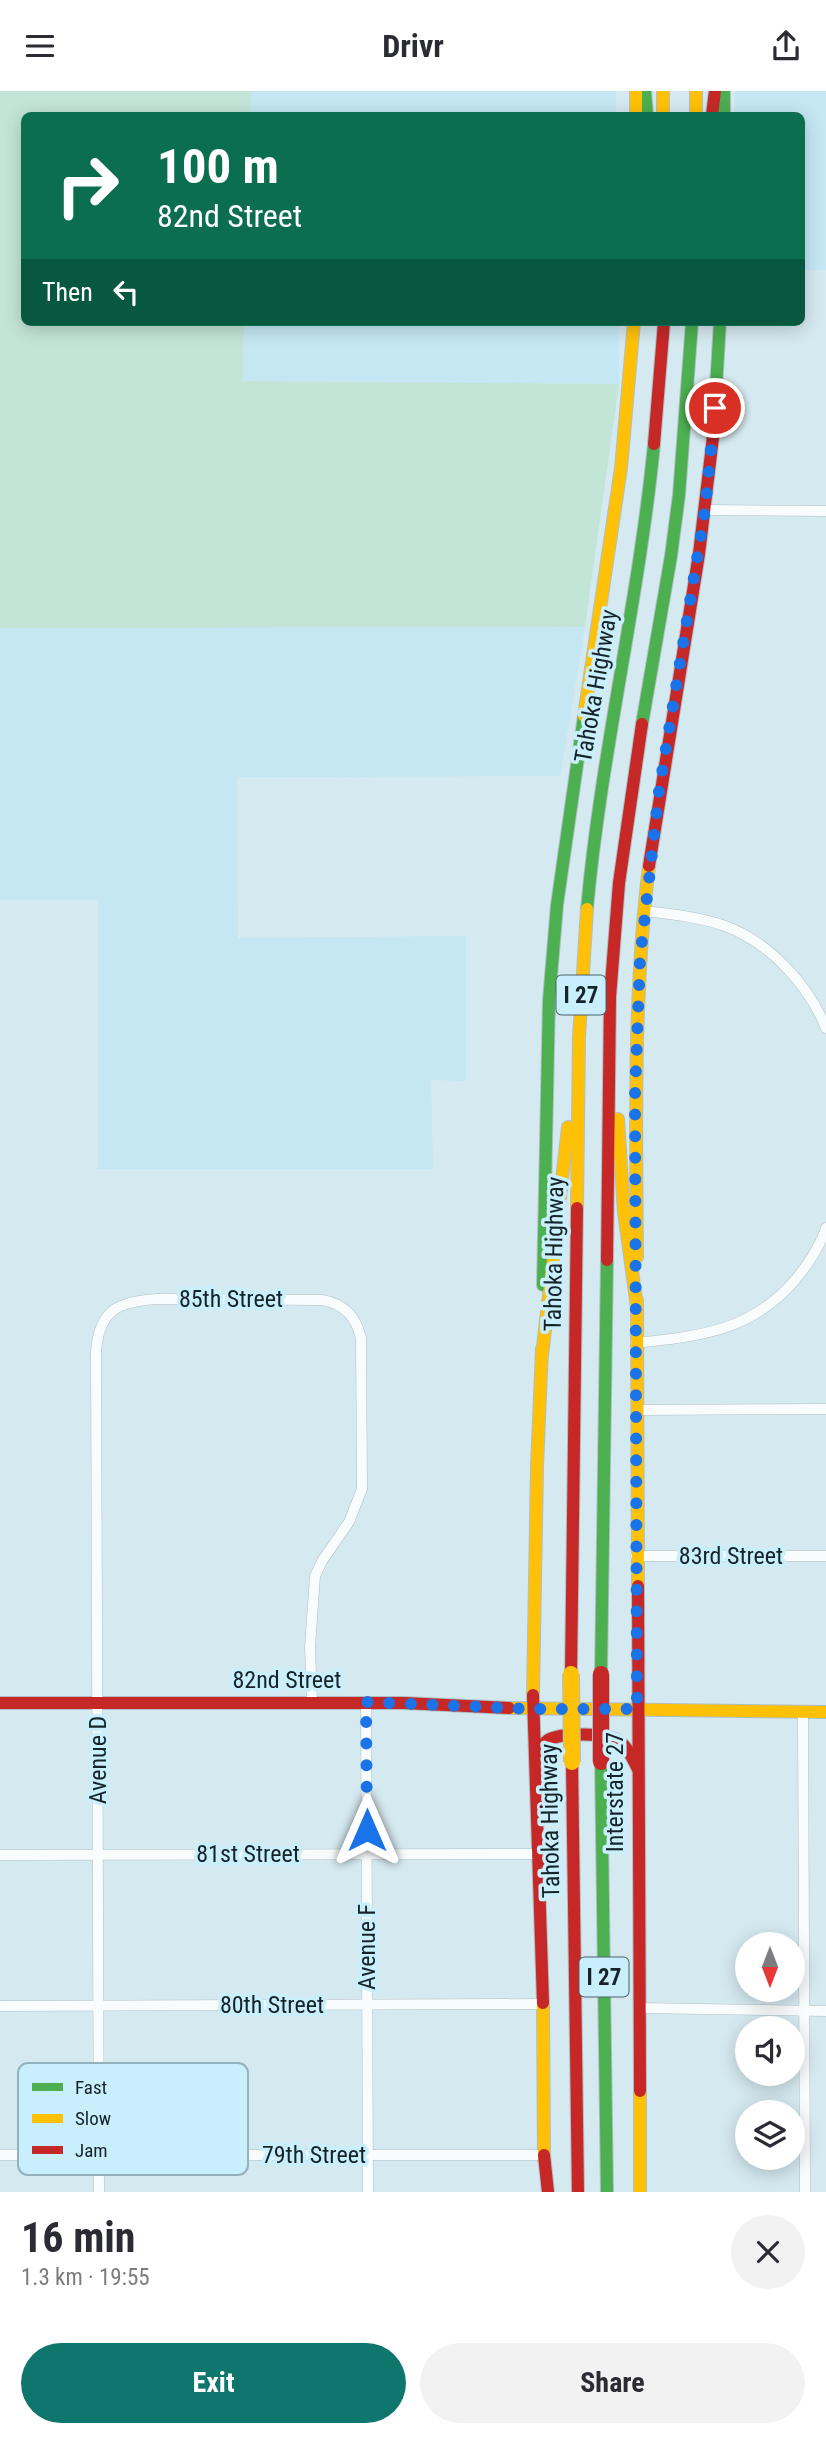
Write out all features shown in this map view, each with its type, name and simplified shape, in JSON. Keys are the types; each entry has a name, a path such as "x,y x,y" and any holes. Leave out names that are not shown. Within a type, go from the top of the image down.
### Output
{"main road":[{"path":"636,91 636,112"},
{"path":"645,91 647,112"},
{"path":"663,91 663,112"},
{"path":"696,91 696,112"},
{"path":"712,112 715,91"},
{"path":"724,91 724,112"},
{"name":"Tahoka Highway","path":"542,1356 548,1023 552,949 576,764 616,517 634,326"},
{"name":"Tahoka Highway","path":"578,2192 571,1674 579,1037 593,853 638,573 652,466 664,326"},
{"name":"I 27","path":"607,2192 601,1674 609,1033 619,883 643,714 671,556 692,326"},
{"path":"637,1307 635,1095 644,911 659,791 705,510 720,326"},
{"path":"609,1033 615,1068 624,1212 637,1307"},
{"path":"546,2192 533,1709 537,1466 542,1356 579,1037"},
{"name":"Interstate 27","path":"637,1307 640,2192"},
{"name":"82nd Street","path":"0,1703 366,1702 533,1709 826,1712"},
{"path":"535,1762 542,1745 554,1737 608,1737 624,1746 638,1769"}],"street":[{"path":"705,510 826,511"},
{"path":"644,911 706,921 745,936 774,956 799,981 816,1006 826,1028"},
{"path":"636,1343 698,1335 746,1321 789,1287 813,1255 826,1229"},
{"name":"85th Street","path":"100,1328 109,1313 118,1306 138,1300 323,1300 341,1305 355,1320 361,1338 362,1489 349,1522 315,1576 310,1647 312,1702"},
{"name":"Avenue D","path":"99,2063 95,1444 96,1352 100,1328"},
{"path":"637,1410 826,1409"},
{"name":"83rd Street","path":"636,1556 826,1556"},
{"name":"Avenue F","path":"366,1702 368,2192"},
{"path":"803,1712 806,2192"},
{"name":"81st Street","path":"0,1854 538,1854"},
{"name":"80th Street","path":"0,2005 543,2004"},
{"path":"639,2008 826,2011"},
{"name":"79th Street","path":"0,2155 18,2155"},
{"name":"79th Street","path":"248,2155 544,2155"}],"shaded area":[{"path":"249,91 616,91 616,112 249,112"},
{"path":"735,91 826,91 826,270 805,270 805,112 735,112"},
{"path":"244,326 618,326 619,384 243,381"},
{"path":"0,627 585,627 560,776 237,777 238,938 466,936 466,1081 431,1080 433,1169 98,1169 98,900 0,900"}],"green space":[{"path":"0,91 251,91 251,112 21,112 21,326 244,326 243,381 619,384 585,627 0,628"}],"traffic: fast":[{"path":"645,91 647,112"},
{"path":"724,91 724,112"},
{"path":"642,724 679,495 692,326"},
{"path":"713,437 720,326"},
{"path":"587,909 601,792 639,561 654,444"},
{"path":"543,1285 549,1000 557,905 584,716"},
{"path":"601,1674 607,1260"},
{"path":"601,1762 607,2192"}],"traffic: slow":[{"path":"636,91 636,112"},
{"path":"663,91 663,112"},
{"path":"696,91 696,112"},
{"path":"584,716 621,468 634,326"},
{"path":"637,1257 638,1012 649,866"},
{"path":"577,1208 579,1037 587,909"},
{"path":"618,1119 624,1212 637,1307"},
{"path":"542,1356 568,1127"},
{"path":"637,1300 638,1586"},
{"path":"533,1695 542,1349"},
{"path":"571,1674 572,1762"},
{"path":"509,1708 826,1712"},
{"path":"543,2003 544,2160"},
{"path":"640,2091 640,2192"}],"traffic: jam":[{"path":"712,112 715,91"},
{"path":"654,444 664,326"},
{"path":"649,866 699,554 713,437"},
{"path":"607,1260 610,997 619,883 642,724"},
{"path":"571,1674 577,1208"},
{"path":"638,1586 640,2091"},
{"path":"601,1674 601,1762"},
{"path":"533,1695 543,2003"},
{"path":"0,1703 404,1703 509,1708"},
{"path":"536,1758 544,1744 555,1737 595,1735 619,1741 638,1769"},
{"path":"572,1762 578,2192"},
{"path":"544,2155 548,2192"}],"route":[{"path":"367,1830 366,1702 533,1709 637,1709 635,1095 640,959 645,896 659,791 705,510 715,408"}]}
